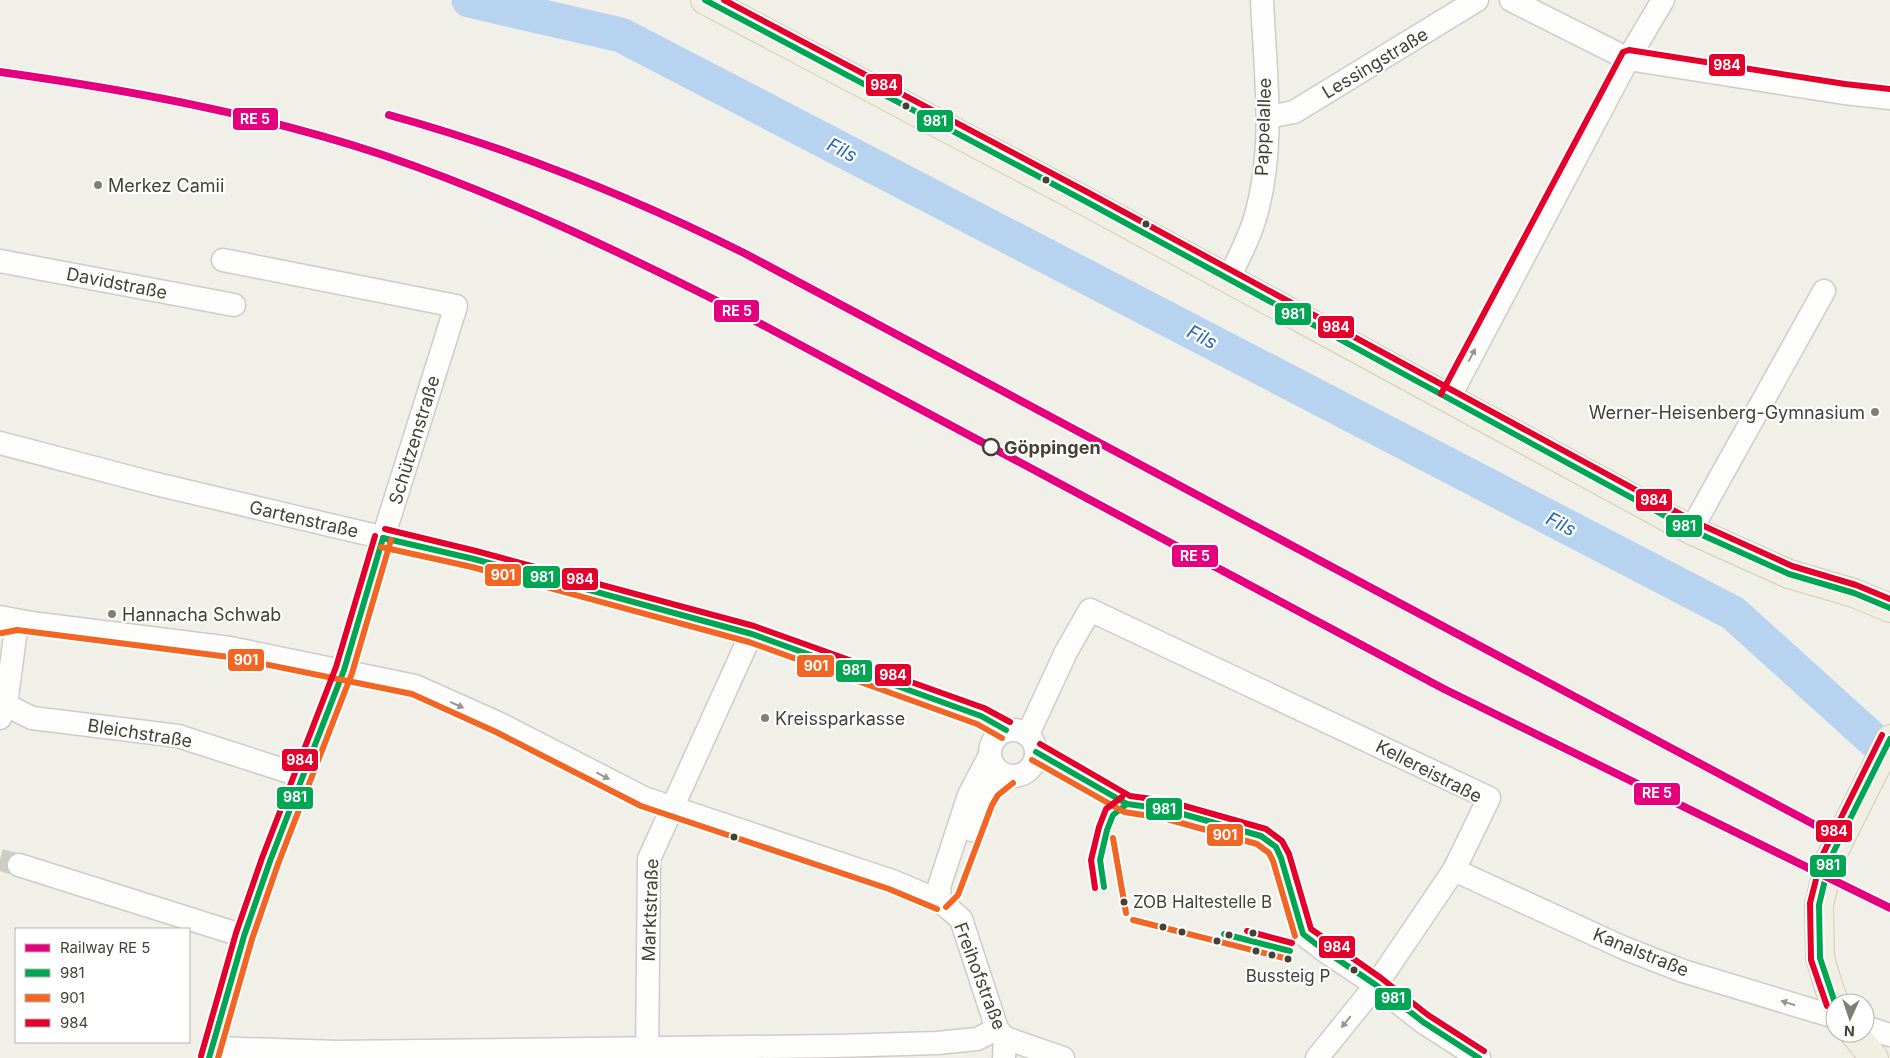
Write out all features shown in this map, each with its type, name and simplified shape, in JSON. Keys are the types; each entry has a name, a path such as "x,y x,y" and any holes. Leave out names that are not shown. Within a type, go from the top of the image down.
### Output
{"main road":[{"path":"705,0 1229,278 1691,530 1789,574 1854,593 1890,608"},
{"path":"1831,993 1820,958 1819,905 1830,859 1890,739"},
{"path":"1862,1043 1873,1057"}],"street":[{"name":"Pappelallee","path":"1229,278 1255,219 1264,172 1268,117 1262,0"},
{"name":"Lessingstraße","path":"1268,117 1294,112 1477,0"},
{"path":"1511,0 1628,59 1890,98"},
{"path":"1449,398 1628,59 1663,0"},
{"name":"Schützenstraße","path":"210,1053 244,936 270,861 344,670 383,538 456,306 223,260"},
{"name":"Davidstraße","path":"0,261 234,305"},
{"path":"1691,530 1824,291"},
{"name":"Gartenstraße","path":"0,443 152,483 474,559 752,634 982,716 1006,730"},
{"name":"Kellereistraße","path":"1032,743 1066,652 1090,610 1488,798 1454,870 1376,985 1317,1058"},
{"name":"Freihofstraße","path":"6,621 230,648 415,686 500,724 644,798 892,881 940,901 961,919 1002,1042"},
{"name":"Bleichstraße","path":"6,621 3,712 32,718 178,736 302,776"},
{"name":"Marktstraße","path":"647,1054 649,859 752,634"},
{"path":"940,901 939,887 969,795 990,757 991,743 999,733 1006,730 1021,730 1032,743 1127,804 1165,808 1261,836 1276,847 1281,858 1303,934 1326,952 1376,985 1423,1022 1479,1058"},
{"path":"990,757 995,769 1007,776 1014,776 1027,771 1032,766 1032,743"},
{"path":"940,901 950,891 984,801 991,789 1007,776"},
{"path":"19,865 244,936"},
{"name":"Kanalstraße","path":"1454,870 1624,948 1683,970 1825,1014"},
{"path":"1875,1030 1890,1035"},
{"path":"210,1053 338,1052 425,1055 836,1052 977,1039 1002,1042 1063,1058"}],"waterway":[{"name":"Fils","path":"469,0 621,35 1733,613 1890,755"}],"tunnel":[{"path":"0,860 19,865"}],"transit line":[{"name":"981","path":"705,0 1085,201 1691,530 1789,574 1854,593 1890,608"},
{"name":"984","path":"724,0 1089,193 1695,522 1792,566 1856,585 1890,599"},
{"name":"984","path":"1441,394 1623,52 1629,50 1845,84 1890,89"},
{"path":"0,72 145,95 289,127 383,155 516,206 646,266 731,308 1444,689 1890,908"},
{"path":"389,115 435,128 570,175 658,212 744,253 1832,834"},
{"name":"984","path":"385,529 476,551 754,626 984,708 1010,722"},
{"name":"984","path":"201,1056 236,933 262,858 336,667 375,536"},
{"name":"981","path":"383,538 474,559 752,634 981,716 1006,730"},
{"name":"981","path":"209,1058 244,936 270,861 344,670 383,538"},
{"name":"901","path":"218,1058 252,939 278,864 352,673 391,540"},
{"name":"901","path":"381,547 472,567 749,642 977,724 1002,738"},
{"name":"901","path":"2,633 17,630 229,657 412,694 496,732 641,806 889,889 937,909"},
{"name":"984","path":"1825,1000 1811,960 1810,903 1822,856 1882,735"},
{"name":"981","path":"1832,993 1820,958 1819,905 1830,859 1890,739"},
{"name":"984","path":"1040,744 1130,796 1167,801 1266,829 1282,841 1289,854 1311,929 1381,978 1428,1015 1484,1051"},
{"name":"981","path":"1036,752 1127,804 1165,809 1261,836 1276,847 1281,858 1303,934 1376,985 1423,1022 1479,1058"},
{"name":"901","path":"1032,760 1124,812 1163,818 1257,844 1269,853 1273,861 1295,936"},
{"name":"901","path":"946,907 958,895 992,805 998,795 1013,783"},
{"name":"984","path":"1095,888 1091,860 1099,827 1106,809 1122,797"},
{"name":"981","path":"1104,887 1100,860 1107,830 1113,815 1127,804"},
{"name":"901","path":"1113,838 1126,913"},
{"name":"901","path":"1133,920 1288,959"},
{"name":"984","path":"1247,931 1292,943"},
{"name":"981","path":"1224,934 1290,951"}],"place":[{"name":"Merkez Camii","path":"98,185"},
{"name":"Werner-Heisenberg-Gymnasium","path":"1875,412"},
{"name":"Göppingen","path":"991,447"},
{"name":"Hannacha Schwab","path":"112,614"},
{"name":"Kreissparkasse","path":"765,718"},
{"name":"ZOB Haltestelle B","path":"1124,902"},
{"name":"Bussteig P","path":"1288,959"}]}
